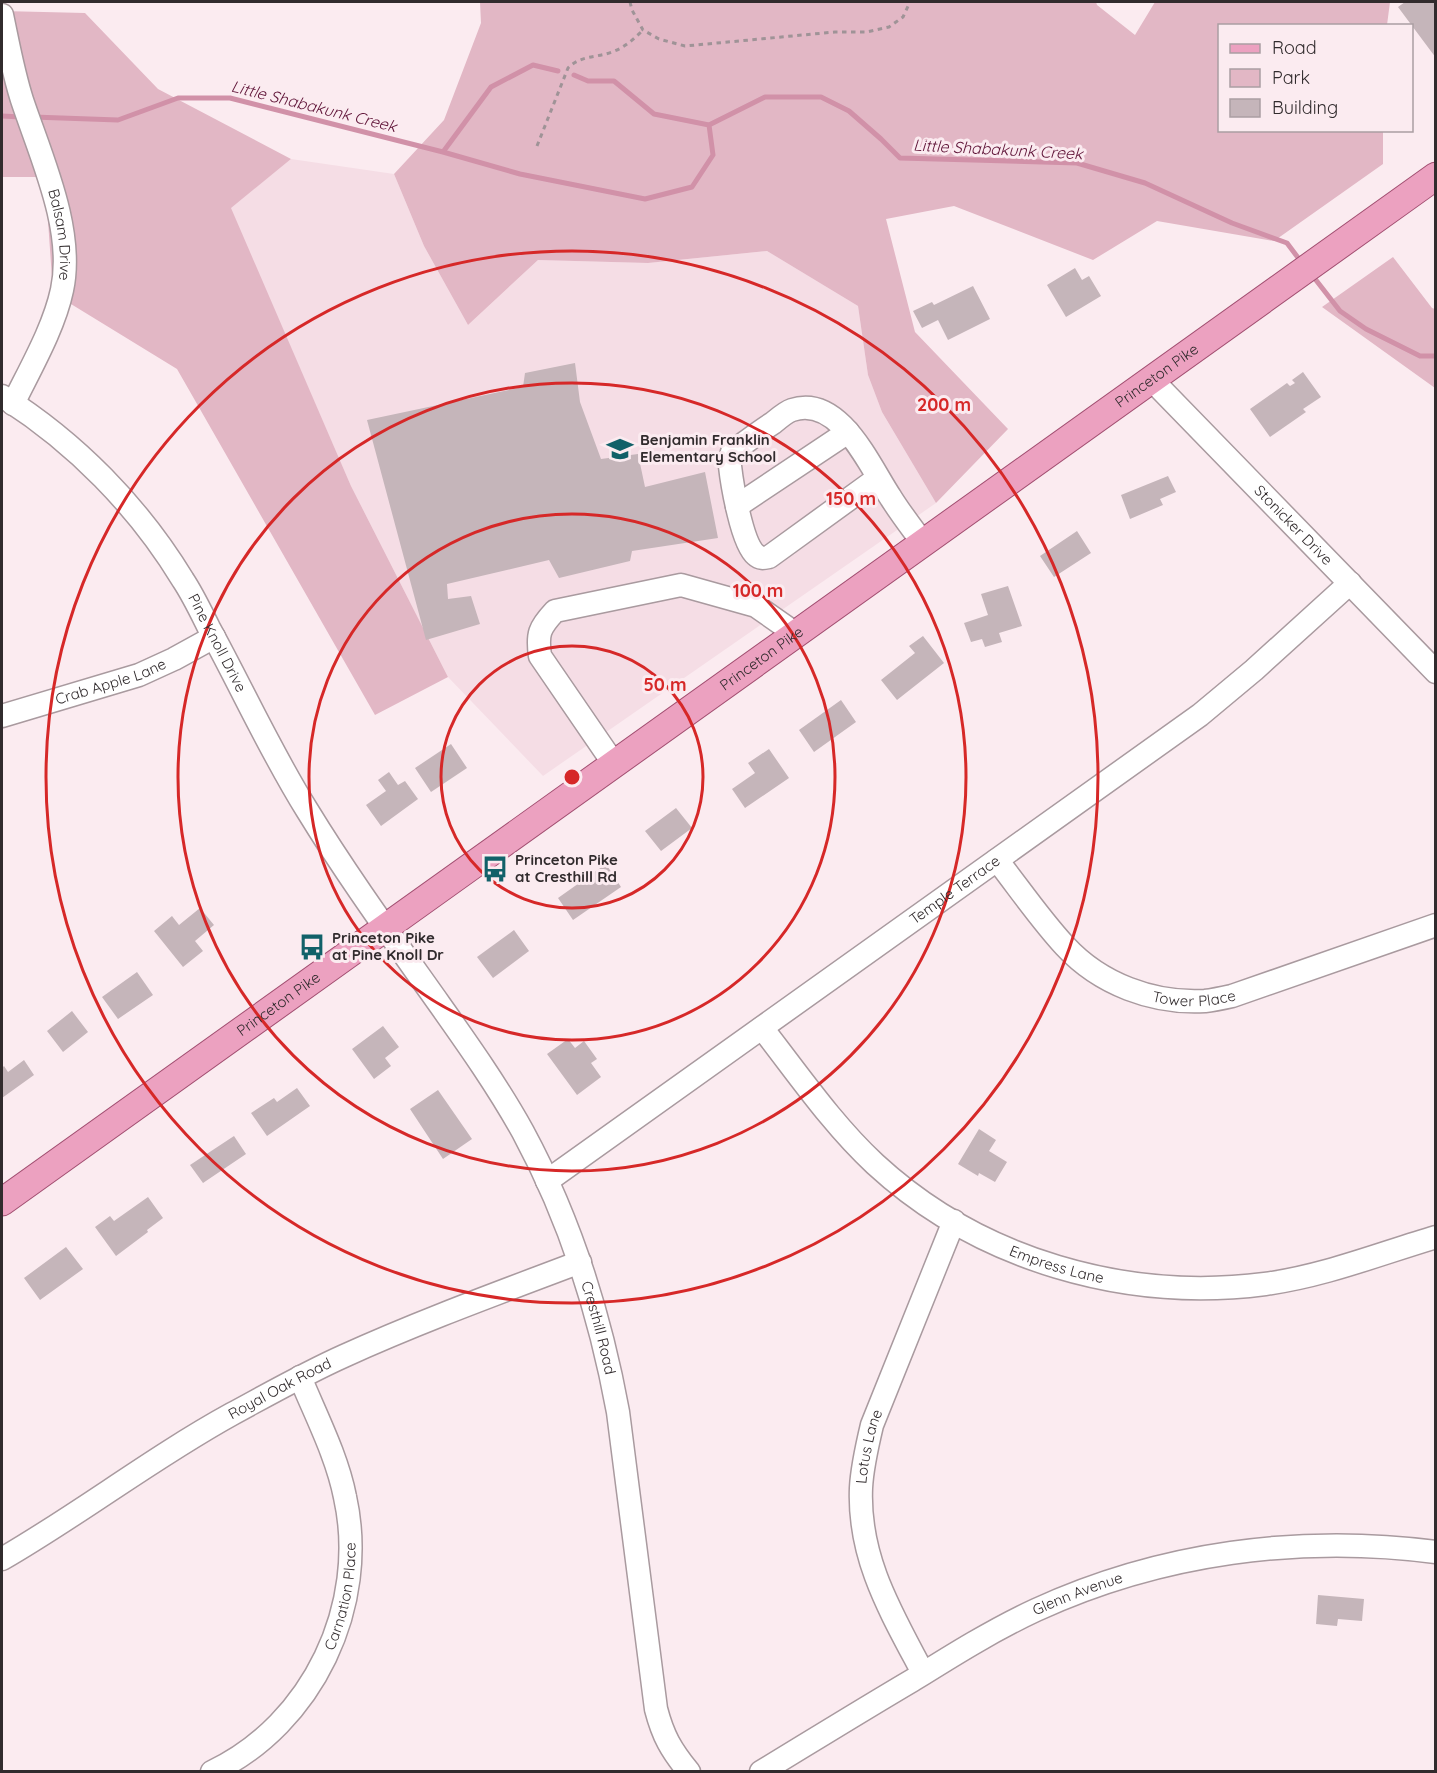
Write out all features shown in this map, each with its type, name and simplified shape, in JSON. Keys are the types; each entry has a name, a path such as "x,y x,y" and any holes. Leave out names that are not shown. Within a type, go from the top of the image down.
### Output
{"main road":[{"name":"Princeton Pike","path":"2,1202 1436,176"}],"street":[{"name":"Balsam Drive","path":"2,15 21,98 57,204 63,235 64,271 62,289 54,315 7,400"},
{"name":"Stonicker Drive","path":"1151,379 1436,672"},
{"name":"Pine Knoll Drive","path":"7,400 62,440 99,473 157,540 184,581 296,793 385,927"},
{"path":"878,478 769,557 762,558 756,555 747,542 737,506 730,463 732,452 791,410 806,407 823,410 848,432 923,543"},
{"path":"737,506 848,432"},
{"name":"Temple Terrace","path":"547,1181 1200,715 1254,670 1350,583"},
{"path":"614,764 540,656 538,639 543,624 555,611 681,585 756,606 796,634"},
{"name":"Crab Apple Lane","path":"2,716 139,675 214,637"},
{"name":"Tower Place","path":"997,860 1065,946 1085,964 1109,981 1133,992 1156,998 1206,1001 1232,996 1436,925"},
{"name":"Cresthill Road","path":"385,927 490,1077 523,1132 547,1181 580,1262 602,1334 618,1412 656,1709 661,1731 671,1750 689,1772"},
{"name":"Empress Lane","path":"762,1028 840,1129 876,1164 915,1196 954,1221 995,1243 1034,1260 1132,1284 1174,1288 1225,1288 1267,1284 1308,1276 1436,1237"},
{"name":"Lotus Lane","path":"924,1673 878,1585 864,1532 861,1489 872,1425 954,1221"},
{"name":"Royal Oak Road","path":"2,1559 180,1445 300,1377 415,1325 580,1262"},
{"name":"Carnation Place","path":"212,1772 264,1738 310,1686 325,1659 338,1627 347,1593 351,1558 350,1528 345,1497 337,1468 300,1377"},
{"name":"Glenn Avenue","path":"761,1772 992,1633 1036,1610 1094,1587 1152,1569 1203,1557 1252,1550 1302,1545 1364,1545 1436,1552"}],"path":[{"path":"630,2 643,30 659,39 684,46 835,32 867,32 889,27 903,17 910,2"},
{"path":"537,146 568,68 575,62 588,57 615,51 630,43 643,30"}],"shaded area":[{"name":"Benjamin Franklin Elementary School","path":"291,159 394,174 424,246 468,325 538,260 648,263 767,251 858,306 868,375 882,412 936,503 543,776 448,677 351,486 230,208"}],"green space":[{"path":"480,2 1096,2 1135,35 1155,2 1390,2 1387,24 1218,24 1218,132 1383,132 1383,164 1274,241 1157,221 1093,260 954,206 886,219 915,332 1008,429 936,503 882,412 868,375 858,306 767,251 648,263 538,260 468,325 424,246 394,174 444,120 481,23"},
{"path":"2,11 85,13 158,89 291,159 231,208 351,486 448,677 375,715 177,369 53,293 45,177 2,177"},
{"path":"1393,257 1435,309 1435,388 1322,307"}],"building":[{"path":"1405,2 1436,2 1436,58 1413,24 1398,7"},
{"path":"1075,268 1082,280 1089,276 1101,296 1066,317 1047,285"},
{"path":"973,286 990,319 948,340 938,320 922,328 913,311 932,302 934,305"},
{"name":"Benjamin Franklin Elementary School","path":"575,363 580,402 601,459 638,454 645,487 705,472 718,538 632,551 630,561 559,578 549,560 447,584 448,599 471,596 480,624 426,640 367,420 523,387 525,373"},
{"path":"1303,372 1321,397 1303,409 1306,412 1270,437 1250,409 1287,383 1290,386 1295,383 1292,380"},
{"path":"1168,476 1176,492 1160,499 1163,505 1130,519 1121,495"},
{"path":"1077,531 1091,553 1054,577 1040,556"},
{"path":"1008,586 1022,626 999,633 1002,642 985,647 982,639 971,642 964,623 988,615 981,594"},
{"path":"923,636 944,663 897,700 881,680 915,653 909,646"},
{"path":"841,700 856,722 814,752 799,730"},
{"path":"451,744 467,768 431,792 415,768"},
{"path":"769,749 789,778 745,808 732,789 755,773 748,763"},
{"path":"389,772 398,785 405,781 418,799 381,826 366,805 386,791 378,780"},
{"path":"676,808 692,828 661,851 645,831"},
{"path":"606,864 621,887 573,920 558,898"},
{"path":"200,908 214,925 195,941 203,951 183,967 154,931 172,916 179,925"},
{"path":"514,930 529,951 493,978 477,957"},
{"path":"137,972 153,995 118,1019 102,997"},
{"path":"72,1011 88,1032 63,1052 47,1031"},
{"path":"383,1026 399,1047 385,1058 391,1066 374,1079 352,1049"},
{"path":"568,1039 575,1048 584,1041 597,1059 591,1063 601,1077 577,1095 547,1054"},
{"path":"24,1060 34,1075 2,1098 2,1068 4,1066 8,1072"},
{"path":"297,1088 310,1106 267,1136 251,1113 274,1098 277,1102"},
{"path":"438,1090 472,1139 443,1159 410,1109"},
{"path":"979,1129 996,1140 989,1151 1007,1162 995,1182 979,1173 978,1176 958,1164"},
{"path":"234,1136 246,1154 203,1183 190,1165"},
{"path":"148,1197 163,1218 116,1256 95,1227 110,1216 114,1221"},
{"path":"66,1247 83,1269 40,1300 24,1278"},
{"path":"1318,1595 1364,1599 1362,1621 1338,1619 1337,1626 1316,1624"}],"waterway":[{"name":"Little Shabakunk Creek","path":"33,117 118,120 178,98 230,98 443,152 491,87 533,65 558,71"},
{"name":"Little Shabakunk Creek","path":"574,75 588,81 614,81 654,114 709,125"},
{"name":"Little Shabakunk Creek","path":"443,152 520,174 645,199 692,187 713,155 709,125 765,97 821,97 849,111 900,158 1077,163 1145,183 1232,223 1287,243 1302,263"},
{"name":"Little Shabakunk Creek","path":"2,116 21,117"},
{"name":"Little Shabakunk Creek","path":"1312,275 1340,311 1366,329 1420,356 1436,356"}],"place":[{"name":"Benjamin Franklin Elementary School","path":"620,449"},
{"name":"Princeton Pike at Cresthill Rd","path":"495,869"},
{"name":"Princeton Pike at Pine Knoll Dr","path":"312,947"}]}
